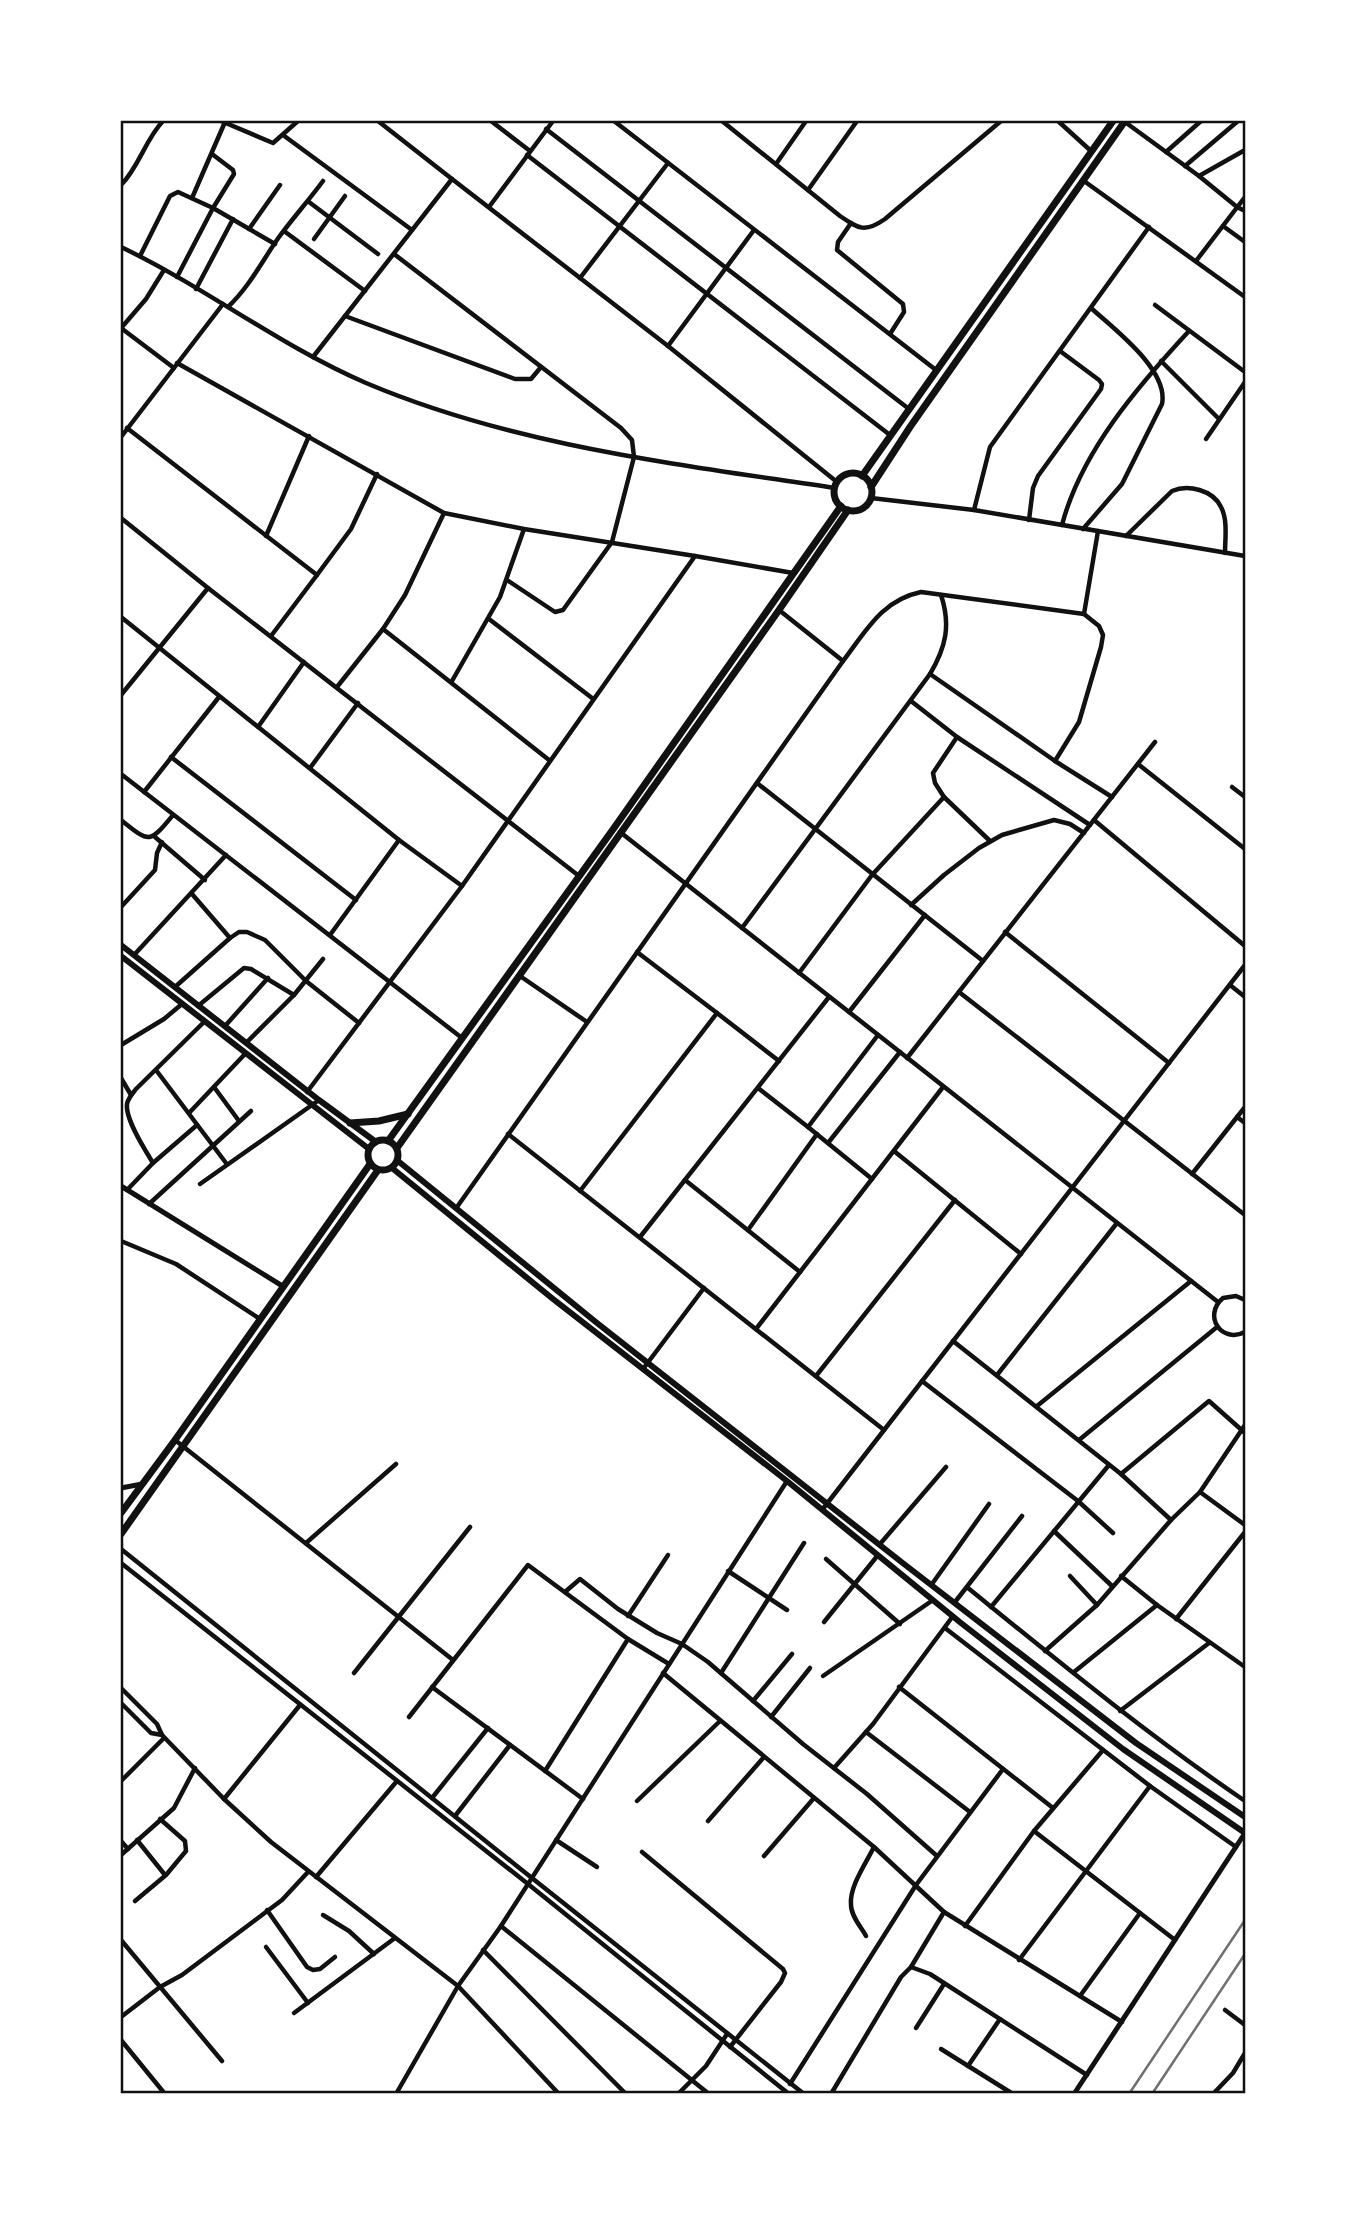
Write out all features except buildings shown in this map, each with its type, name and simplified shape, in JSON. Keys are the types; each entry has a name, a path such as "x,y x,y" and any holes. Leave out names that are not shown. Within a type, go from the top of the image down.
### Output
{"main road":[{"path":"862,476 1113,121"},
{"path":"871,487 862,476 849,474 836,485 836,499 844,508 857,511 871,498 871,487 918,415 1125,121"},
{"path":"121,1513 240,1366 377,1170 392,1168 398,1161 397,1149 793,573 844,508"},
{"path":"388,1141 579,876 617,830 779,610 844,508"},
{"path":"121,945 376,1142"},
{"path":"121,956 369,1149 370,1164 261,1320 121,1534"},
{"path":"511,970 519,975"},
{"path":"350,1123 379,1121 408,1114"},
{"path":"369,1149 376,1142 388,1141 397,1149"},
{"path":"398,1161 789,1478 822,1510 961,1623 1123,1749 1245,1833"},
{"path":"370,1164 377,1170"},
{"path":"392,1168 643,1369 789,1478 828,1503 1154,1756 1245,1817"}],"street":[{"path":"121,186 163,121"},
{"path":"192,198 212,154 223,121 269,142 277,141 299,121"},
{"path":"378,121 668,346 836,485"},
{"path":"491,121 620,227 890,435"},
{"path":"489,207 552,121"},
{"path":"614,121 936,370"},
{"path":"722,121 851,223 867,229 885,219 1001,121"},
{"path":"776,164 806,121"},
{"path":"808,190 857,121"},
{"path":"1058,121 1092,152"},
{"path":"1125,121 1245,211"},
{"path":"1166,152 1201,121"},
{"path":"1185,166 1238,121"},
{"path":"546,129 909,409"},
{"path":"284,135 412,230"},
{"path":"1199,176 1245,150"},
{"path":"177,277 234,174 233,170 212,154"},
{"path":"580,278 668,163"},
{"path":"313,357 452,179"},
{"path":"121,437 225,306 244,290 284,230 309,202 323,181"},
{"path":"1084,181 1245,297"},
{"path":"249,229 281,185"},
{"path":"140,256 170,196 178,192 213,208 275,244"},
{"path":"314,239 345,196"},
{"path":"1196,261 1245,197"},
{"path":"309,202 378,254"},
{"path":"196,289 233,219"},
{"path":"851,223 838,242 837,250 903,304 904,312 890,334"},
{"path":"1223,226 1245,242"},
{"path":"974,510 990,447 1149,228"},
{"path":"284,230 365,291"},
{"path":"668,346 754,230"},
{"path":"121,247 313,357 368,384 461,418 520,434 634,457 836,485"},
{"path":"394,254 629,435 634,446 634,457 612,542 559,612 507,580"},
{"path":"164,270 146,299 121,328 176,366 309,436 444,513 524,529 793,573"},
{"path":"1155,305 1245,372"},
{"path":"1083,529 1122,484 1163,404 1164,396 1162,385 1153,371 1091,308"},
{"path":"345,316 515,379 531,379 541,367"},
{"path":"1062,525 1069,500 1089,457 1153,371 1189,331"},
{"path":"1029,520 1033,488 1038,476 1101,390 1102,384 1098,380 1060,351"},
{"path":"1161,361 1219,419"},
{"path":"1206,439 1245,382"},
{"path":"127,428 317,575"},
{"path":"266,536 309,436"},
{"path":"271,636 351,529 377,474"},
{"path":"1126,536 1172,491 1181,487 1202,491 1221,506 1225,552"},
{"path":"871,498 974,510 1245,556"},
{"path":"337,687 383,629 411,585 444,513"},
{"path":"121,517 208,588 579,876"},
{"path":"452,681 489,618 507,580 524,529"},
{"path":"1084,614 1098,531"},
{"path":"303,1098 462,886 695,555"},
{"path":"121,695 208,588"},
{"path":"457,1207 843,661 889,604 921,592 941,594 1084,614 1099,626 1103,635 1101,648 1079,723 1055,761"},
{"path":"742,928 930,674 943,648 946,634 947,615 941,594"},
{"path":"779,610 843,661"},
{"path":"121,617 399,840 462,886"},
{"path":"489,618 592,698"},
{"path":"383,629 549,760"},
{"path":"258,727 304,662"},
{"path":"930,674 1112,797"},
{"path":"144,792 220,697"},
{"path":"911,701 957,737 1092,822 1245,946"},
{"path":"310,768 358,704"},
{"path":"957,737 933,773 935,783 944,797 990,841"},
{"path":"907,1058 1155,742"},
{"path":"172,757 356,900"},
{"path":"1138,764 1245,849"},
{"path":"121,774 463,1039"},
{"path":"757,783 983,961"},
{"path":"1232,787 1245,797"},
{"path":"799,973 872,875 944,797"},
{"path":"155,837 173,816"},
{"path":"121,820 144,836 155,837 205,880"},
{"path":"911,905 944,875 1002,835 1054,820 1070,824 1084,832"},
{"path":"617,830 1218,1303"},
{"path":"330,935 399,840"},
{"path":"121,907 155,870 157,853 162,842"},
{"path":"134,955 226,855"},
{"path":"191,894 230,938"},
{"path":"849,1012 925,915"},
{"path":"175,988 230,938 239,932 247,932 265,940 306,981 359,1023"},
{"path":"1005,933 1169,1063"},
{"path":"637,952 779,1061"},
{"path":"246,1043 294,996 323,959"},
{"path":"822,1510 1245,965"},
{"path":"198,1006 244,968 268,978 294,996"},
{"path":"519,975 587,1022"},
{"path":"225,1027 268,978"},
{"path":"1230,985 1245,997"},
{"path":"959,992 1245,1215"},
{"path":"640,1237 829,997"},
{"path":"121,1045 164,1020 181,1004"},
{"path":"580,1191 718,1013"},
{"path":"153,1163 129,1115 127,1105 131,1095 204,1022"},
{"path":"808,1127 877,1035"},
{"path":"828,1143 900,1052"},
{"path":"189,1113 246,1054"},
{"path":"156,1070 226,1163"},
{"path":"121,1078 131,1095"},
{"path":"214,1087 239,1121"},
{"path":"758,1087 872,1179"},
{"path":"757,1329 943,1087"},
{"path":"200,1184 226,1163 319,1100"},
{"path":"1192,1174 1245,1107"},
{"path":"149,1204 251,1111"},
{"path":"1237,1117 1245,1123"},
{"path":"127,1190 197,1125"},
{"path":"508,1134 884,1430"},
{"path":"748,1230 817,1134"},
{"path":"894,1151 1021,1254"},
{"path":"685,1180 800,1272"},
{"path":"121,1186 284,1287"},
{"path":"816,1376 955,1200"},
{"path":"997,1375 1117,1223"},
{"path":"121,1241 176,1264 261,1320"},
{"path":"1036,1406 1191,1281"},
{"path":"643,1369 705,1288"},
{"path":"1245,1300 1229,1296 1218,1303 1214,1310 1217,1327 1229,1335 1236,1336 1245,1332"},
{"path":"1079,1440 1217,1327"},
{"path":"953,1341 1121,1474 1171,1520"},
{"path":"922,1381 1078,1501 1113,1534"},
{"path":"1121,1474 1209,1401 1243,1432"},
{"path":"1045,1651 1097,1605 1171,1520 1200,1492 1243,1432 1245,1425"},
{"path":"179,1443 453,1660"},
{"path":"306,1543 396,1464"},
{"path":"991,1607 1109,1465"},
{"path":"880,1545 946,1467"},
{"path":"396,2094 458,1986 533,1877 789,1478"},
{"path":"121,1488 142,1484"},
{"path":"1200,1492 1245,1525"},
{"path":"932,1584 989,1504"},
{"path":"955,1602 1022,1516"},
{"path":"354,1673 470,1527"},
{"path":"1054,1531 1112,1586"},
{"path":"1176,1619 1245,1532"},
{"path":"721,1673 804,1543"},
{"path":"121,1549 804,2094"},
{"path":"628,1616 668,1555"},
{"path":"824,1622 878,1555"},
{"path":"826,1559 900,1624"},
{"path":"121,1563 789,2094"},
{"path":"409,1717 528,1565 628,1639 669,1664"},
{"path":"728,1571 787,1610"},
{"path":"1070,1576 1097,1605"},
{"path":"1121,1576 1209,1643 1244,1664"},
{"path":"565,1592 580,1579 628,1616 682,1644 721,1673 937,1856"},
{"path":"968,1588 1119,1711 1245,1801"},
{"path":"175,1605 181,1598"},
{"path":"823,1676 934,1600"},
{"path":"1073,1672 1157,1605"},
{"path":"834,1768 866,1732 953,1616"},
{"path":"945,1628 1150,1786 1236,1847"},
{"path":"545,1771 628,1639"},
{"path":"1119,1711 1209,1643"},
{"path":"753,1701 792,1654"},
{"path":"771,1717 810,1668"},
{"path":"663,1673 874,1847 944,1912 1122,2022"},
{"path":"432,1686 583,1799"},
{"path":"121,1688 224,1799 308,1872 458,1986 559,2094"},
{"path":"900,1688 1053,1808"},
{"path":"121,1703 151,1733 163,1736"},
{"path":"224,1799 300,1705"},
{"path":"638,1801 720,1721"},
{"path":"432,1798 488,1728"},
{"path":"866,1732 970,1812"},
{"path":"121,1781 163,1736"},
{"path":"455,1816 510,1745"},
{"path":"965,1926 1034,1831 1103,1750"},
{"path":"708,1821 764,1757"},
{"path":"121,1855 174,1808 195,1768"},
{"path":"790,2084 916,1885 1003,1769"},
{"path":"316,1877 397,1781"},
{"path":"1019,1959 1150,1786"},
{"path":"764,1856 814,1798"},
{"path":"135,1901 166,1875 180,1860 187,1846 160,1819"},
{"path":"1034,1831 1175,1940"},
{"path":"1074,2094 1245,1833"},
{"path":"137,1840 166,1875"},
{"path":"556,1840 597,1867"},
{"path":"121,1841 128,1849"},
{"path":"866,1936 850,1903 874,1847"},
{"path":"642,1852 785,1973 781,1982 730,2047"},
{"path":"121,2017 291,1893 308,1872"},
{"path":"267,1910 307,1967 320,1969 335,1957"},
{"path":"831,2094 901,1977 911,1967 944,1912"},
{"path":"1080,1996 1140,1913"},
{"path":"323,1915 349,1931 374,1954"},
{"path":"501,1926 709,2094"},
{"path":"294,2013 396,1938"},
{"path":"121,1940 222,2062"},
{"path":"266,1947 308,2003"},
{"path":"483,1950 626,2094"},
{"path":"911,1967 918,1968 1087,2075"},
{"path":"916,2028 944,1984"},
{"path":"1225,2010 1245,2025"},
{"path":"968,2066 1000,2019"},
{"path":"678,2094 692,2081 727,2034"},
{"path":"121,2040 165,2094"},
{"path":"941,2049 1013,2094"},
{"path":"1215,2092 1233,2073 1245,2053"},
{"path":"1215,2092 1224,2094"}],"railway":[{"path":"1129,2094 1245,1920"},
{"path":"1152,2094 1245,1954"}]}
